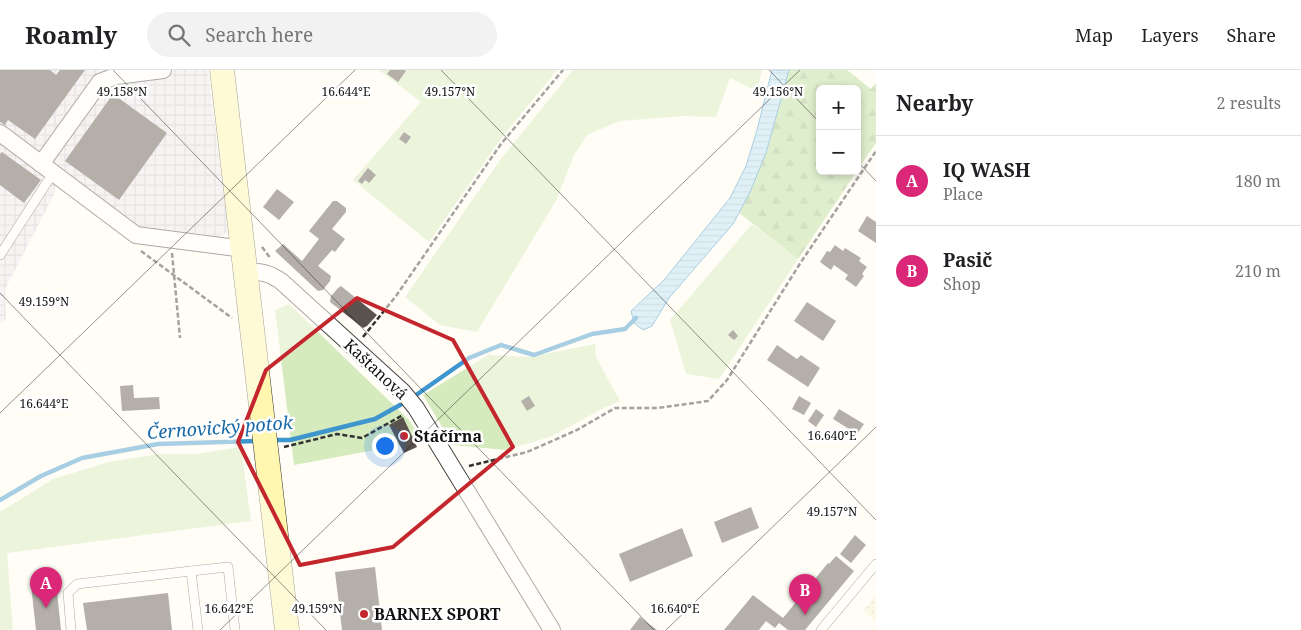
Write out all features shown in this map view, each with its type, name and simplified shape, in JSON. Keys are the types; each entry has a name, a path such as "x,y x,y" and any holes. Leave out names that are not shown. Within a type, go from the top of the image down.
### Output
{"main road":[{"path":"222,70 251,244 246,272 287,630"}],"street":[{"path":"47,168 100,82 116,76 163,70"},
{"path":"0,133 136,235 170,240 251,244"},
{"name":"Kaštanová","path":"246,272 263,272 276,277 403,392 416,408 552,630"}],"lane":[{"path":"0,255 47,168"},
{"path":"821,630 876,564"},
{"path":"71,630 68,593 77,584 228,567 235,630"},
{"path":"191,571 198,630"}],"path":[{"path":"354,347 396,296 500,144 563,70"},
{"path":"454,470 527,452 577,430 615,408 658,408 708,401 727,380 801,262 876,151"},
{"path":"170,240 180,338"},
{"path":"251,244 262,248 276,264"},
{"path":"264,440 290,446 337,434 362,438 416,408"}],"highlighted area":[{"path":"357,298 453,340 513,447 393,547 300,565 238,442 266,370"}],"shaded area":[{"path":"0,70 208,70 228,232 219,236 137,226 57,169 54,195 5,289 6,319 0,324"},
{"path":"876,595 876,622 863,611"}],"green space":[{"path":"379,70 557,70 500,140 429,242 353,180 421,102"},
{"path":"573,70 762,70 757,91 730,78 716,117 683,116 620,121 587,135 574,155 557,199 477,332 440,325 405,297 500,160"},
{"path":"789,70 847,70 871,89 876,83 876,143 861,165 861,85 816,85 816,175 854,175 798,259 739,213 762,161"},
{"path":"752,224 798,259 719,379 686,374 670,320"},
{"path":"289,304 408,419 423,441 294,465 275,310"},
{"path":"595,344 596,357 620,401 550,437 505,450 453,445 423,395 488,355 529,357"},
{"path":"241,447 251,521 7,553 13,630 0,630 0,512 53,479 109,462 159,454 197,454"}],"water":[{"path":"772,70 789,70 766,153 750,192 733,224 669,298 652,326 643,330 634,323 631,311 664,280 730,198 746,166"}],"building":[{"path":"0,70 50,70 56,75 60,70 85,70 35,139 8,120 5,125 0,122"},
{"path":"390,70 406,71 398,82 387,74"},
{"path":"113,94 167,133 119,200 65,161"},
{"path":"404,132 411,137 406,144 399,139"},
{"path":"2,152 41,180 24,203 0,185 0,154"},
{"path":"368,168 376,175 369,183 365,180 362,184 358,181"},
{"path":"277,189 294,202 279,220 263,207"},
{"path":"333,201 337,201 346,208 346,212 332,229 345,239 335,252 332,250 318,266 331,276 330,281 323,290 318,291 275,251 283,244 302,261 319,239 309,231"},
{"path":"867,216 876,222 876,243 858,231"},
{"path":"835,245 843,251 845,248 861,258 859,261 867,267 862,274 864,276 856,287 845,279 848,275 834,265 831,270 820,262 827,251 830,252"},
{"path":"341,286 377,315 367,326 363,328 330,302 331,296"},
{"path":"807,302 836,321 823,341 794,321"},
{"path":"733,330 738,336 734,340 728,335"},
{"path":"777,345 797,359 801,355 820,368 808,387 767,360"},
{"path":"133,385 134,398 159,397 160,409 122,411 120,386"},
{"path":"529,396 535,406 527,411 521,401"},
{"path":"799,396 811,403 804,415 792,409"},
{"path":"816,409 824,415 816,427 808,421"},
{"path":"839,409 864,424 857,434 833,419"},
{"name":"Stáčírna","path":"403,417 417,447 404,453 389,425"},
{"path":"751,507 759,528 722,543 714,522"},
{"path":"682,528 693,556 630,582 619,554"},
{"path":"855,535 866,545 851,563 840,554"},
{"path":"836,556 854,571 805,630 788,630 779,623 775,628 766,621 759,630 724,630 753,595 783,618 828,563"},
{"path":"375,567 382,630 342,630 335,572"},
{"path":"56,582 61,630 36,630 31,585"},
{"path":"168,593 172,630 87,630 83,603"},
{"path":"640,617 657,630 630,630"}],"waterway":[{"name":"Černovický potok","path":"272,440 290,440 375,419 409,400 469,358 501,345 534,355 592,334 625,329 636,318"},
{"name":"Černovický potok","path":"0,500 41,476 82,458 158,444 257,441"}],"place":[{"name":"Stáčírna","path":"404,436"},
{"name":"IQ WASH","path":"46,608"},
{"name":"BARNEX SPORT","path":"364,614"},
{"name":"Pasič","path":"805,615"}]}
